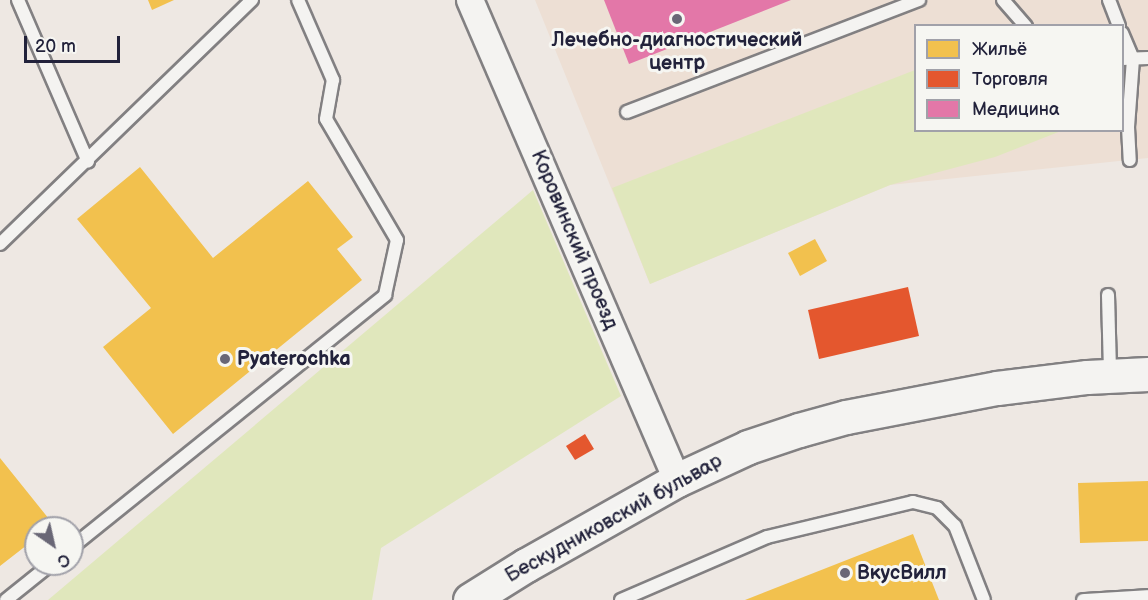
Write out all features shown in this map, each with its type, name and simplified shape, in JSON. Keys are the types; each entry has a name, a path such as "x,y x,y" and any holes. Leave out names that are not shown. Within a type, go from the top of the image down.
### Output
{"street":[{"name":"Коровинский проезд","path":"470,0 677,480"},
{"name":"Бескудниковский бульвар","path":"470,600 526,565 677,480 748,447 846,417 997,387 1110,375 1148,374"}],"lane":[{"path":"18,0 88,162"},
{"path":"0,244 88,162 252,0"},
{"path":"84,537 385,296 397,240 326,119 333,80 298,0"},
{"path":"627,112 919,0"},
{"path":"1003,0 1024,24"},
{"path":"1109,0 1118,24"},
{"path":"1124,42 1128,59 1130,160"},
{"path":"1128,59 1148,58"},
{"path":"1108,296 1110,375"},
{"path":"621,600 767,537 913,502 937,508 955,526 984,600"},
{"path":"6,600 36,576"},
{"path":"1083,600 1148,596"}],"shaded area":[{"path":"535,0 1148,0 1148,158 890,185 650,284"}],"green space":[{"path":"914,70 914,132 1058,132 995,157 890,185 650,284 612,188"},
{"path":"533,190 621,396 381,548 372,600 48,600 76,576 84,576 84,570"}],"building: Жильё":[{"path":"148,0 174,0 152,10"},
{"path":"140,167 213,258 308,181 353,237 337,249 362,280 173,434 103,347 151,308 77,219"},
{"path":"815,239 827,261 800,276 788,253"},
{"path":"0,458 47,516 24,516 24,547 0,566"},
{"path":"1148,481 1148,541 1080,543 1078,483"},
{"path":"913,534 939,600 745,600"}],"building: Торговля":[{"path":"908,287 919,336 819,359 808,310"},
{"path":"585,434 594,449 575,460 566,446"}],"building: Медицина":[{"name":"Лечебно-диагностический центр","path":"604,0 791,0 629,64"}],"place":[{"name":"Лечебно-диагностический центр","path":"677,19"},
{"name":"Pyaterochka","path":"225,359"},
{"name":"ВкусВилл","path":"845,573"}]}
